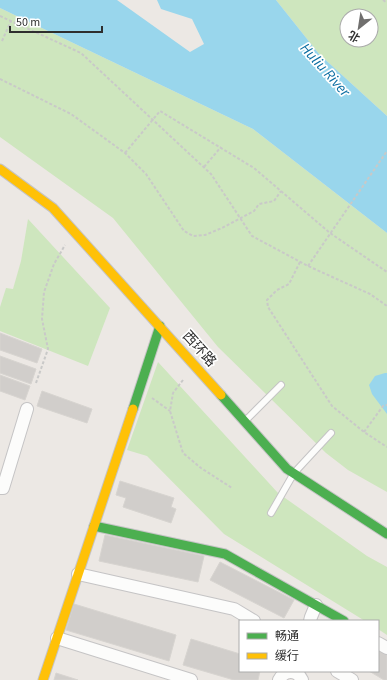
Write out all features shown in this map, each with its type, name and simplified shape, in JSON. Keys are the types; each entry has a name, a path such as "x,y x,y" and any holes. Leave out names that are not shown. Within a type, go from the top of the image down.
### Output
{"street":[{"name":"西环路","path":"0,169 53,208 287,469 387,534"},
{"path":"43,680 160,326"},
{"path":"0,488 3,488 27,409"},
{"path":"94,526 226,554 341,620"},
{"path":"78,574 234,609 252,620"},
{"path":"310,620 316,605"},
{"path":"57,638 191,680"},
{"path":"339,672 352,680"},
{"path":"279,680 286,673 297,674"}],"lane":[{"path":"245,421 281,386"},
{"path":"271,513 294,473 331,433"}],"path":[{"path":"383,0 387,3"},
{"path":"0,16 81,53 211,174 252,236 308,266 370,294 387,306"},
{"path":"2,41 10,21"},
{"path":"0,79 71,114 125,153 146,174 184,230 193,236 205,235 222,228 240,217 254,211 259,204 274,201 281,191"},
{"path":"125,153 160,112 254,168 330,233 387,272"},
{"path":"204,167 221,148"},
{"path":"308,266 387,151"},
{"path":"36,383 48,349 42,320 44,292 54,264 64,245"},
{"path":"300,262 289,284 277,290 267,300 268,307 332,406 364,432 387,447"},
{"path":"183,380 173,393 170,411 183,452 200,468 232,488"},
{"path":"138,392 154,399 170,411"},
{"path":"364,432 383,406 387,406"}],"green space":[{"path":"276,0 387,0 387,116 319,54"},
{"path":"0,8 253,129 387,233 387,492 348,470 326,453 218,347 113,218 0,137"},
{"path":"28,219 110,308 88,366 0,331 0,307 6,288 13,289 21,261"},
{"path":"158,362 278,493 367,556 387,567 387,635 379,630 379,620 363,620 224,534 147,456 127,450"}],"water":[{"name":"Huliu River","path":"0,0 117,0 190,52 204,44 192,19 161,9 157,0 276,0 319,54 387,116 387,233 253,129 0,8"},
{"path":"387,373 387,414 372,394 369,385 375,376"}],"building":[{"path":"0,333 42,349 37,363 0,350"},
{"path":"0,356 36,369 31,384 0,373"},
{"path":"0,375 30,386 25,400 0,391"},
{"path":"42,391 92,409 87,423 37,406"},
{"path":"120,481 174,498 171,507 176,509 171,523 123,507 126,498 116,495"},
{"path":"105,535 204,556 198,582 99,561"},
{"path":"220,562 294,600 284,618 210,580"},
{"path":"74,604 176,635 169,661 66,630"},
{"path":"191,639 239,654 239,672 260,672 258,680 234,680 183,665"},
{"path":"379,646 387,650 387,680 384,680 371,672 379,672"},
{"path":"56,673 78,680 54,680"}],"traffic: fast":[{"path":"133,409 160,326"},
{"path":"221,395 287,469 387,534"},
{"path":"94,526 225,554 342,620"}],"traffic: slow":[{"path":"0,169 53,208 221,395"},
{"path":"43,680 133,409"}]}
